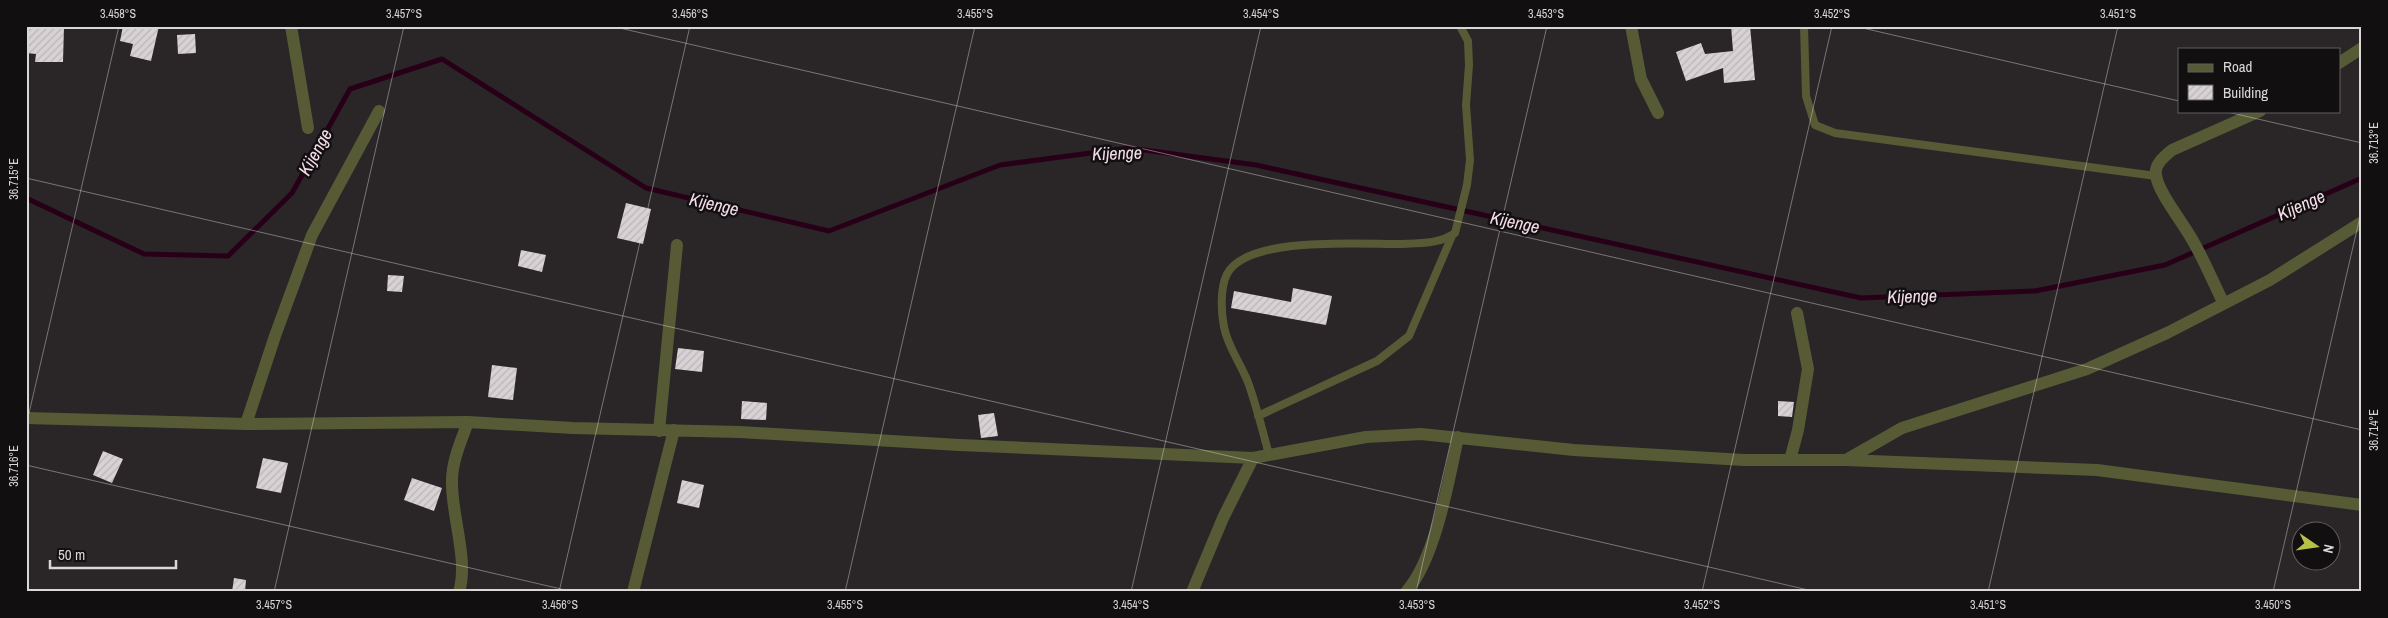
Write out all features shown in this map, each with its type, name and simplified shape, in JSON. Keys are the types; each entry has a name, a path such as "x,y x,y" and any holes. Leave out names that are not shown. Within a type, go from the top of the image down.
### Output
{"street":[{"path":"291,26 308,128"},
{"path":"1631,26 1641,79 1658,113"},
{"path":"2340,62 2362,48"},
{"path":"246,424 275,336 312,235 379,111"},
{"path":"2222,302 2203,259 2170,205 2156,176 2158,164 2172,150 2258,112"},
{"path":"1846,460 1902,428 2087,369 2167,333 2222,302 2270,280 2362,222"},
{"path":"660,431 677,245"},
{"path":"1790,460 1798,430 1808,369 1796,313"},
{"path":"26,418 246,424 468,422 1253,458 1366,437 1421,434 1574,450 1744,460 1846,460 2097,470 2362,505"},
{"path":"459,592 461,557 452,480 459,445 468,422"},
{"path":"633,592 674,430"},
{"path":"1406,592 1419,576 1426,559 1448,487 1458,437"},
{"path":"1192,592 1224,518 1253,458"}],"lane":[{"path":"1258,416 1376,361 1409,336 1454,233 1467,185 1470,160 1466,105 1468,41 1460,26"},
{"path":"1804,26 1806,96 1815,125 1835,133 2156,176"},
{"path":"1269,455 1249,384 1227,341 1223,326 1222,294 1226,274 1231,268 1240,260 1256,253 1297,244 1414,244 1441,240 1454,233"}],"building":[{"path":"26,26 64,27 63,62 35,62 36,54 26,53"},
{"path":"123,26 159,26 151,61 130,56 133,44 120,41"},
{"path":"1731,26 1750,26 1755,80 1724,83 1723,68 1686,81 1676,52 1701,43 1705,54 1733,51"},
{"path":"195,34 196,53 178,54 177,35"},
{"path":"626,203 651,209 643,244 617,238"},
{"path":"521,250 546,255 542,272 518,266"},
{"path":"388,275 404,276 402,292 387,291"},
{"path":"1293,288 1332,296 1326,325 1231,308 1234,291 1291,302"},
{"path":"678,348 704,351 702,372 675,369"},
{"path":"492,365 517,368 513,400 488,397"},
{"path":"742,401 767,403 766,420 741,419"},
{"path":"1778,401 1794,402 1792,417 1778,416"},
{"path":"994,413 998,436 981,438 978,415"},
{"path":"103,451 123,459 112,483 93,475"},
{"path":"263,458 288,463 281,493 256,488"},
{"path":"412,478 442,488 434,511 404,500"},
{"path":"682,480 704,485 699,508 677,503"},
{"path":"234,578 246,580 245,592 232,592"}],"waterway":[{"name":"Kijenge","path":"26,198 144,254 228,256 292,193 350,89 442,59 646,188 829,231 1000,165 1129,148 1256,165 1861,298 2035,291 2165,265 2362,178"}]}
